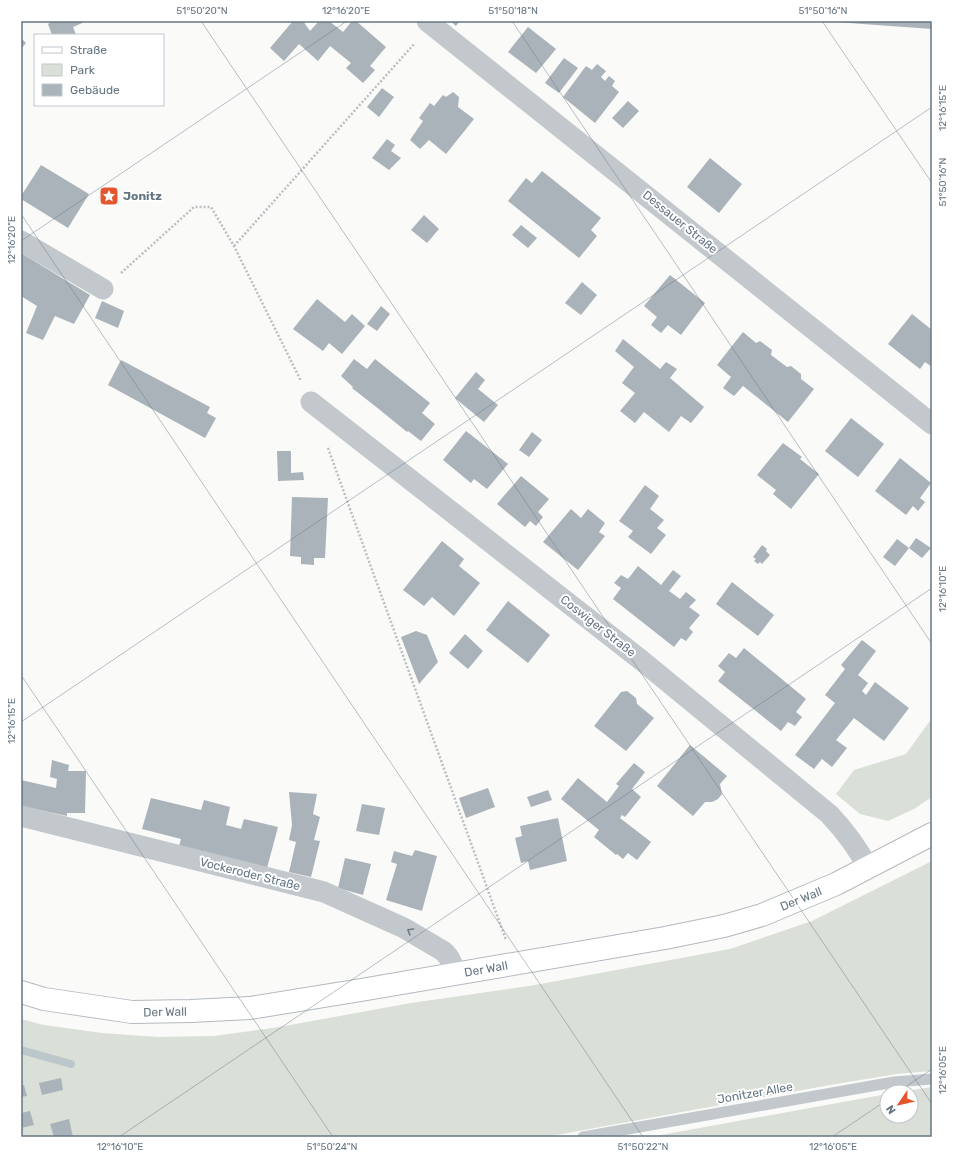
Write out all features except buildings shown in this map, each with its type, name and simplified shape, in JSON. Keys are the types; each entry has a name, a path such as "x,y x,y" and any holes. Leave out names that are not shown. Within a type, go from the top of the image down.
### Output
{"main road":[{"name":"Der Wall","path":"21,992 44,999 132,1012 250,1008 665,938 724,926 762,915 836,884 932,834"}],"street":[{"name":"Dessauer Straße","path":"429,23 932,424"},
{"path":"21,241 103,289"},
{"name":"Coswiger Straße","path":"311,402 641,660 829,814 859,850 868,868"},
{"name":"Vockeroder Straße","path":"21,816 324,892 404,928 444,951 449,956 456,974"}],"lane":[{"name":"Jonitzer Allee","path":"583,1137 894,1082 932,1079"}],"path":[{"path":"234,246 429,23"},
{"path":"103,289 194,207 211,207 234,246 311,402"},
{"path":"327,446 513,964"}],"green space":[{"path":"932,718 932,797 914,809 888,821 860,814 836,794 854,770 906,754"},
{"path":"932,861 932,1071 897,1074 830,1085 546,1137 21,1137 21,1019 44,1025 102,1033 158,1037 214,1036 279,1027 411,1003 535,985 730,949 812,921"},
{"path":"932,1087 932,1137 650,1137 879,1095 879,1124 919,1124 919,1089"}],"waterway":[{"path":"21,1050 71,1064"}],"place":[{"name":"Jonitz","path":"109,196"}]}
